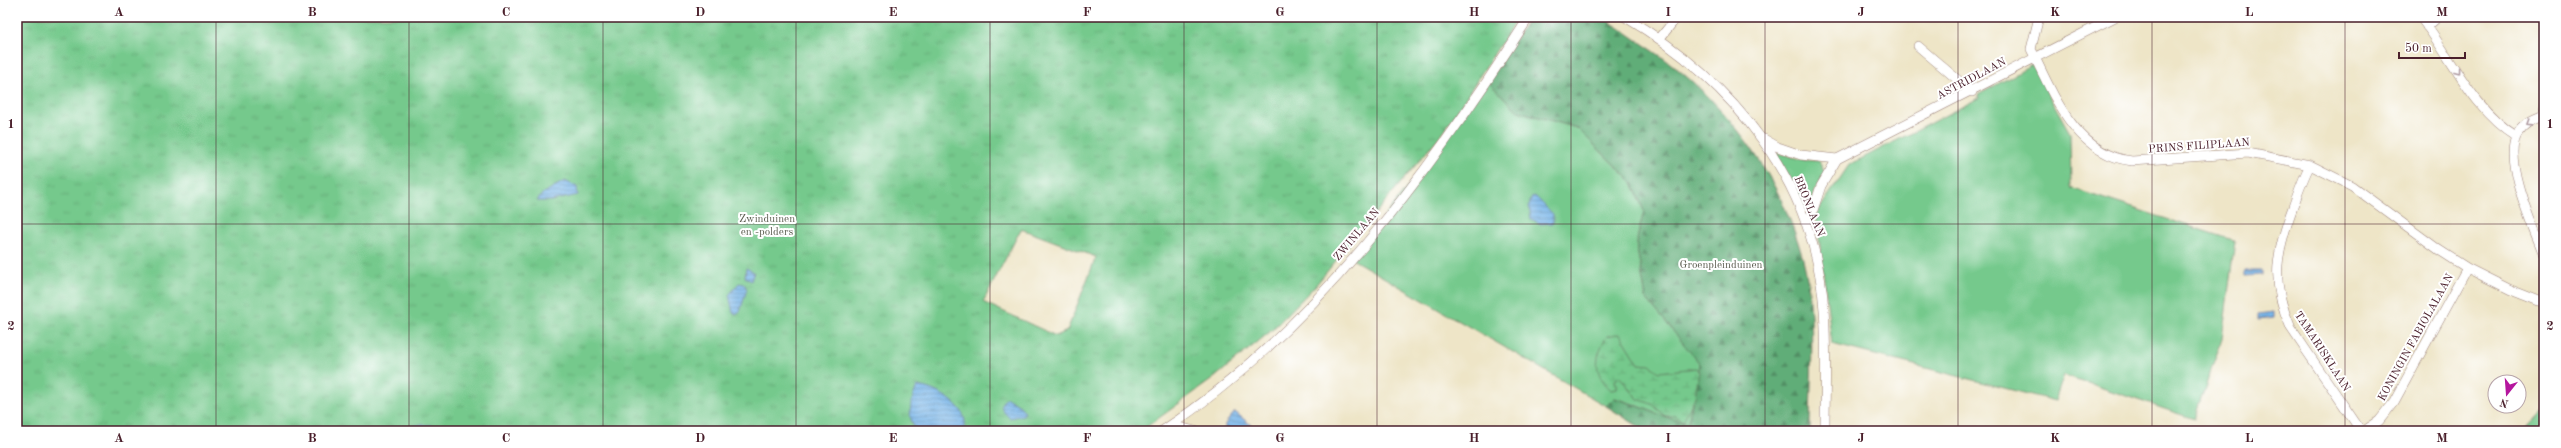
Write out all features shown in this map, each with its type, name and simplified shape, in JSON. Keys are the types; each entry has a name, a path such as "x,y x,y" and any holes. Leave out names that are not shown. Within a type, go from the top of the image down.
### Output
{"street":[{"name":"ZWINLAAN","path":"1162,431 1223,386 1278,338 1352,259 1451,136 1529,17"},
{"name":"BRONLAAN","path":"1625,17 1660,38 1693,64 1732,101 1762,139 1791,188 1805,222 1816,257 1824,310 1825,431"},
{"path":"1660,38 1677,17"},
{"path":"2035,58 2031,49 2039,17"},
{"name":"ASTRIDLAAN","path":"1837,159 1972,92 2115,17"},
{"path":"2420,17 2489,114 2503,128 2516,136"},
{"path":"2427,27 2438,17"},
{"path":"1918,46 1972,92"},
{"name":"PRINS FILIPLAAN","path":"2035,58 2072,124 2094,148 2132,161 2248,153 2310,165 2352,186 2439,250 2467,268 2511,290 2544,302"},
{"path":"2544,107 2543,116 2526,123 2516,136 2514,168 2517,186 2542,245 2544,255"},
{"path":"1762,139 1778,148 1801,155 1837,159 1821,186 1811,216 1805,222"},
{"name":"TAMARISKLAAN","path":"2310,165 2282,237 2276,264 2278,293 2291,328 2362,431"},
{"name":"KONINGIN FABIOLALAAN","path":"2362,431 2379,421 2394,402 2467,268"},
{"path":"1171,425 1194,431"}],"green space":[{"name":"Groenpleinduinen","path":"1593,16 1604,19 1620,28 1669,62 1695,84 1720,109 1762,164 1779,194 1792,226 1803,259 1807,280 1810,301 1812,345 1810,431 1646,431 1606,406 1614,398 1669,418 1688,423 1700,364 1646,298 1636,243 1644,211 1632,182 1577,128 1518,111 1488,82 1529,17"},
{"name":"Zwinduinen en -polders","path":"17,17 1518,17 1444,131 1315,286 1271,331 1214,378 1141,431 17,431","holes":["1021,229 1096,257 1067,331 1056,336 983,302"]},
{"path":"2032,65 2070,133 2071,188 2235,241 2222,339 2194,419 2064,375 2055,401 1832,344 1816,214 1849,165 1979,98 1978,95"},
{"path":"1488,82 1518,111 1577,128 1632,182 1644,211 1636,243 1646,298 1701,364 1688,423 1669,418 1615,398 1606,406 1352,259"},
{"path":"1778,153 1804,160 1819,161 1825,172 1814,192 1808,211 1804,209 1777,156"},
{"path":"1617,334 1621,335 1639,364 1650,365 1659,372 1697,368 1699,371 1695,397 1683,421 1674,416 1665,416 1652,404 1638,399 1620,377 1615,380 1617,389 1611,390 1605,383 1598,370 1598,357 1607,336"},
{"path":"2544,410 2544,431 2524,431"}],"water":[{"path":"565,181 577,187 578,195 551,201 537,201 543,193"},
{"path":"1535,196 1553,214 1553,223 1541,224 1531,219 1529,205 1532,197"},
{"path":"746,268 754,272 751,281 745,277"},
{"path":"2245,271 2262,271 2262,275 2245,276"},
{"path":"739,283 744,284 747,289 740,312 736,315 733,313 729,295"},
{"path":"2274,312 2274,317 2258,319 2258,314"},
{"path":"917,386 943,395 958,407 963,414 965,422 964,431 918,431 914,426 910,415 911,404"},
{"path":"1007,398 1020,406 1025,412 1023,415 1010,418 1003,411 1002,402"},
{"path":"1235,412 1252,426 1254,431 1225,430 1225,424"},
{"path":"417,425 432,425 436,429 404,431"}]}
